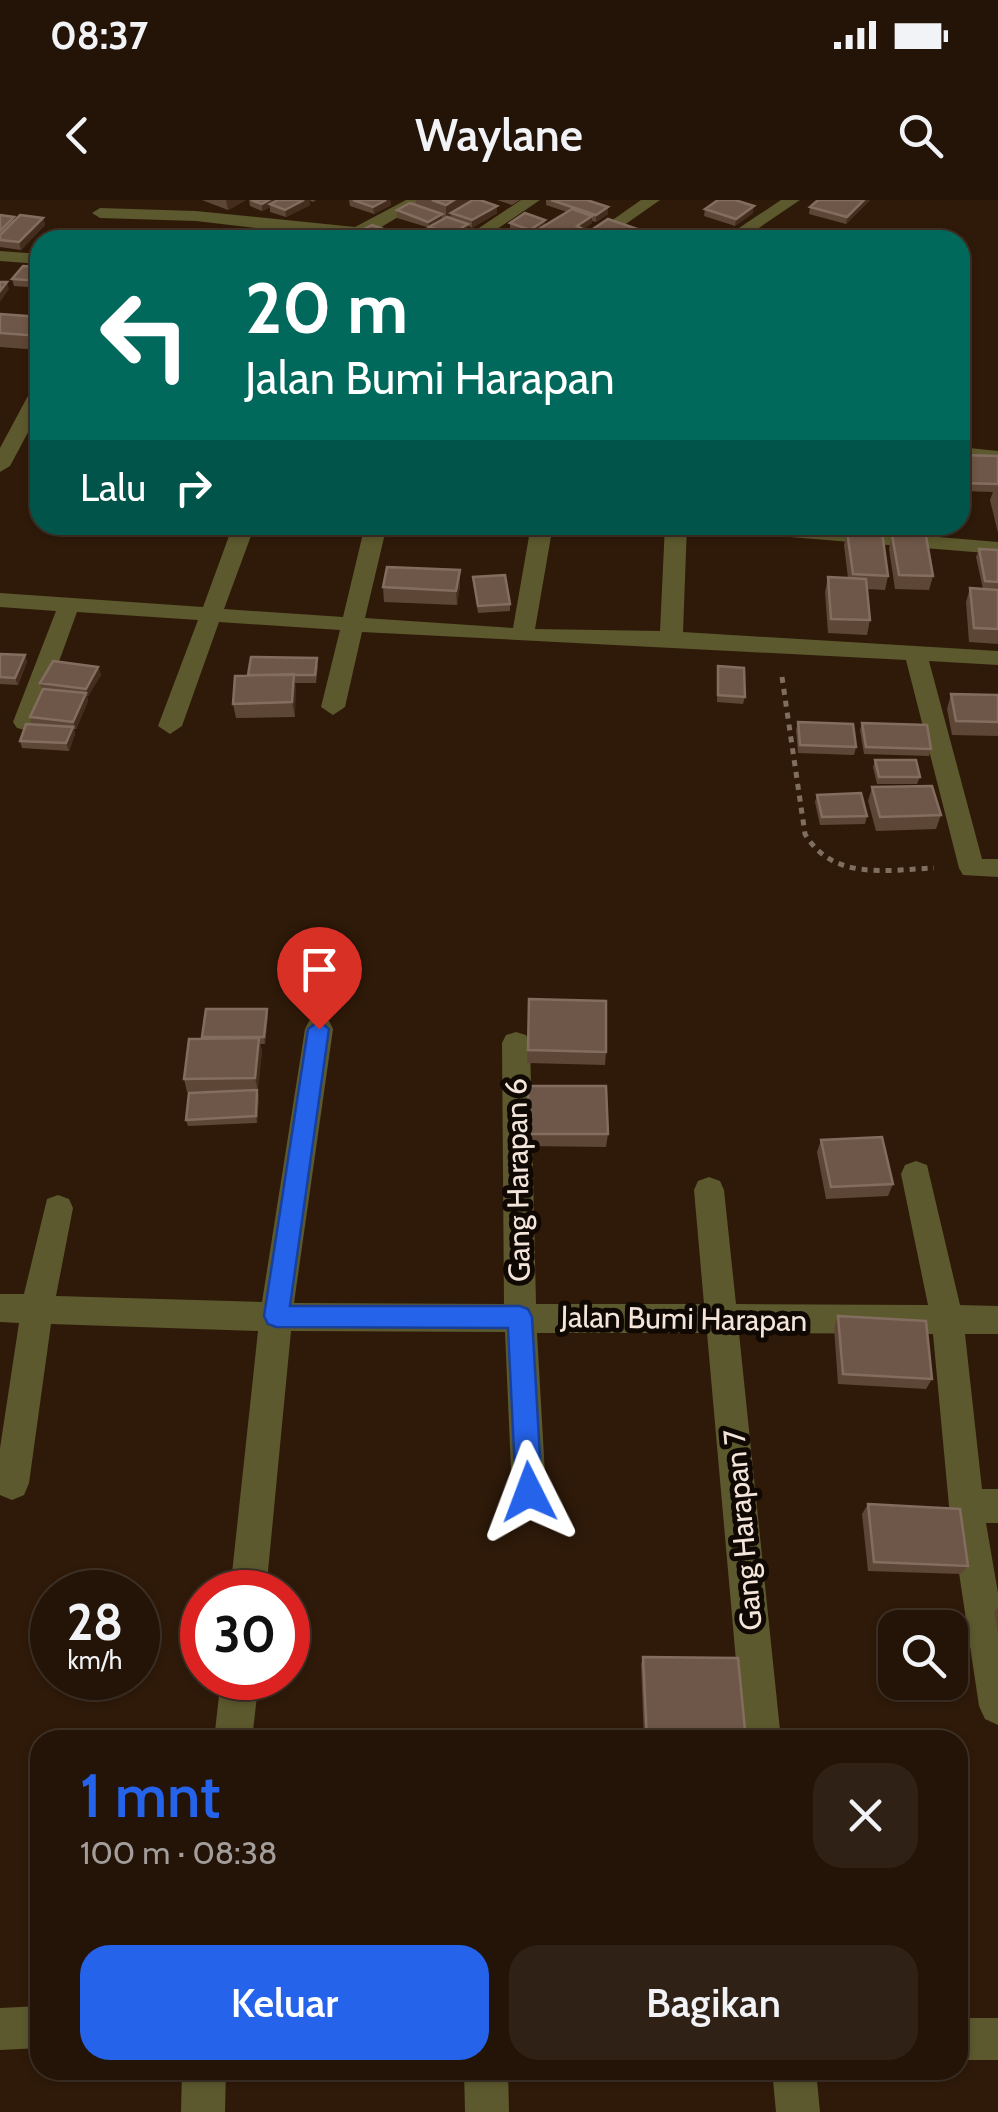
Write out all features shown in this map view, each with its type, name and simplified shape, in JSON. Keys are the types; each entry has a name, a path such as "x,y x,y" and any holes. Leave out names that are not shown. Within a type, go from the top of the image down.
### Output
{"street":[{"path":"224,218 258,200"},
{"path":"365,230 418,200"},
{"path":"485,230 532,200"},
{"path":"607,230 652,200"},
{"path":"742,230 777,204"},
{"path":"100,213 224,218 311,230"},
{"path":"0,256 30,259"},
{"path":"0,466 30,410"},
{"path":"970,454 998,457"},
{"path":"170,726 240,535"},
{"path":"333,707 374,535"},
{"path":"523,636 540,535"},
{"path":"671,638 676,535"},
{"path":"856,535 998,548"},
{"path":"0,600 523,636 671,638 998,658"},
{"path":"25,722 69,606"},
{"path":"916,654 985,868"},
{"path":"250,1570 276,1316 319,1029"},
{"name":"Gang Harapan 6","path":"516,1043 520,1317 529,1492"},
{"path":"916,1174 982,1506 998,1706"},
{"name":"Gang Harapan 7","path":"709,1190 761,1730"},
{"path":"12,1484 37,1309 58,1208"},
{"name":"Jalan Bumi Harapan","path":"0,1308 276,1316 998,1320"},
{"path":"235,1730 238,1700"},
{"path":"0,2029 30,2028"},
{"path":"968,2040 998,2039"},
{"path":"203,2112 204,2080"},
{"path":"486,2080 488,2112"},
{"path":"795,2080 798,2112"}],"path":[{"path":"777,646 805,834 818,854 836,865 875,870 985,868"}],"building":[{"path":"278,200 304,200 285,210 270,204"},
{"path":"353,200 386,200 373,207"},
{"path":"473,200 497,206 472,220 451,213"},
{"path":"551,200 587,200 608,207 596,215"},
{"path":"718,200 754,206 736,219 705,209"},
{"path":"818,200 864,200 847,217 810,207"},
{"path":"410,203 442,214 428,222 397,210"},
{"path":"572,209 592,216 577,226 581,228 578,230 539,229"},
{"path":"525,213 545,220 530,230 510,223"},
{"path":"0,215 14,217 0,231"},
{"path":"20,215 43,218 19,242 0,240 0,235"},
{"path":"447,217 468,224 458,230 429,227"},
{"path":"608,219 640,230 592,230"},
{"path":"23,266 30,266 30,280 12,279"},
{"path":"0,314 30,316 30,335 0,333"},
{"path":"970,455 998,456 998,484 970,483"},
{"path":"848,535 882,535 888,576 853,574"},
{"path":"892,535 926,536 933,576 899,575"},
{"path":"979,549 998,550 998,582 985,581"},
{"path":"387,567 460,570 456,591 383,587"},
{"path":"505,575 510,604 478,606 473,577"},
{"path":"828,577 866,579 870,620 831,619"},
{"path":"970,588 998,590 998,629 974,628"},
{"path":"0,654 25,655 15,678 0,677"},
{"path":"251,657 317,658 315,675 248,675"},
{"path":"53,661 98,667 86,689 40,683"},
{"path":"718,666 744,668 745,697 718,695"},
{"path":"294,674 292,702 233,704 235,676"},
{"path":"43,689 86,693 73,722 30,717"},
{"path":"951,694 998,695 998,722 956,721"},
{"path":"798,722 853,724 856,747 800,745"},
{"path":"862,723 927,725 931,749 866,747"},
{"path":"26,724 73,727 66,743 20,741"},
{"path":"875,760 916,760 920,777 879,777"},
{"path":"932,786 941,815 880,817 872,787"},
{"path":"861,793 867,816 822,817 817,795"},
{"path":"529,999 606,1001 606,1052 528,1050"},
{"path":"206,1009 267,1009 264,1037 202,1037"},
{"path":"259,1038 255,1078 184,1079 189,1039"},
{"path":"528,1086 606,1086 608,1134 528,1134"},
{"path":"257,1090 256,1116 186,1120 189,1093"},
{"path":"882,1137 893,1184 831,1187 821,1140"},
{"path":"838,1316 926,1321 932,1379 843,1374"},
{"path":"868,1504 960,1509 968,1566 874,1562"},
{"path":"643,1657 738,1658 745,1730 647,1730"}],"route":[{"path":"319,1029 276,1316 520,1317 529,1492"}]}
